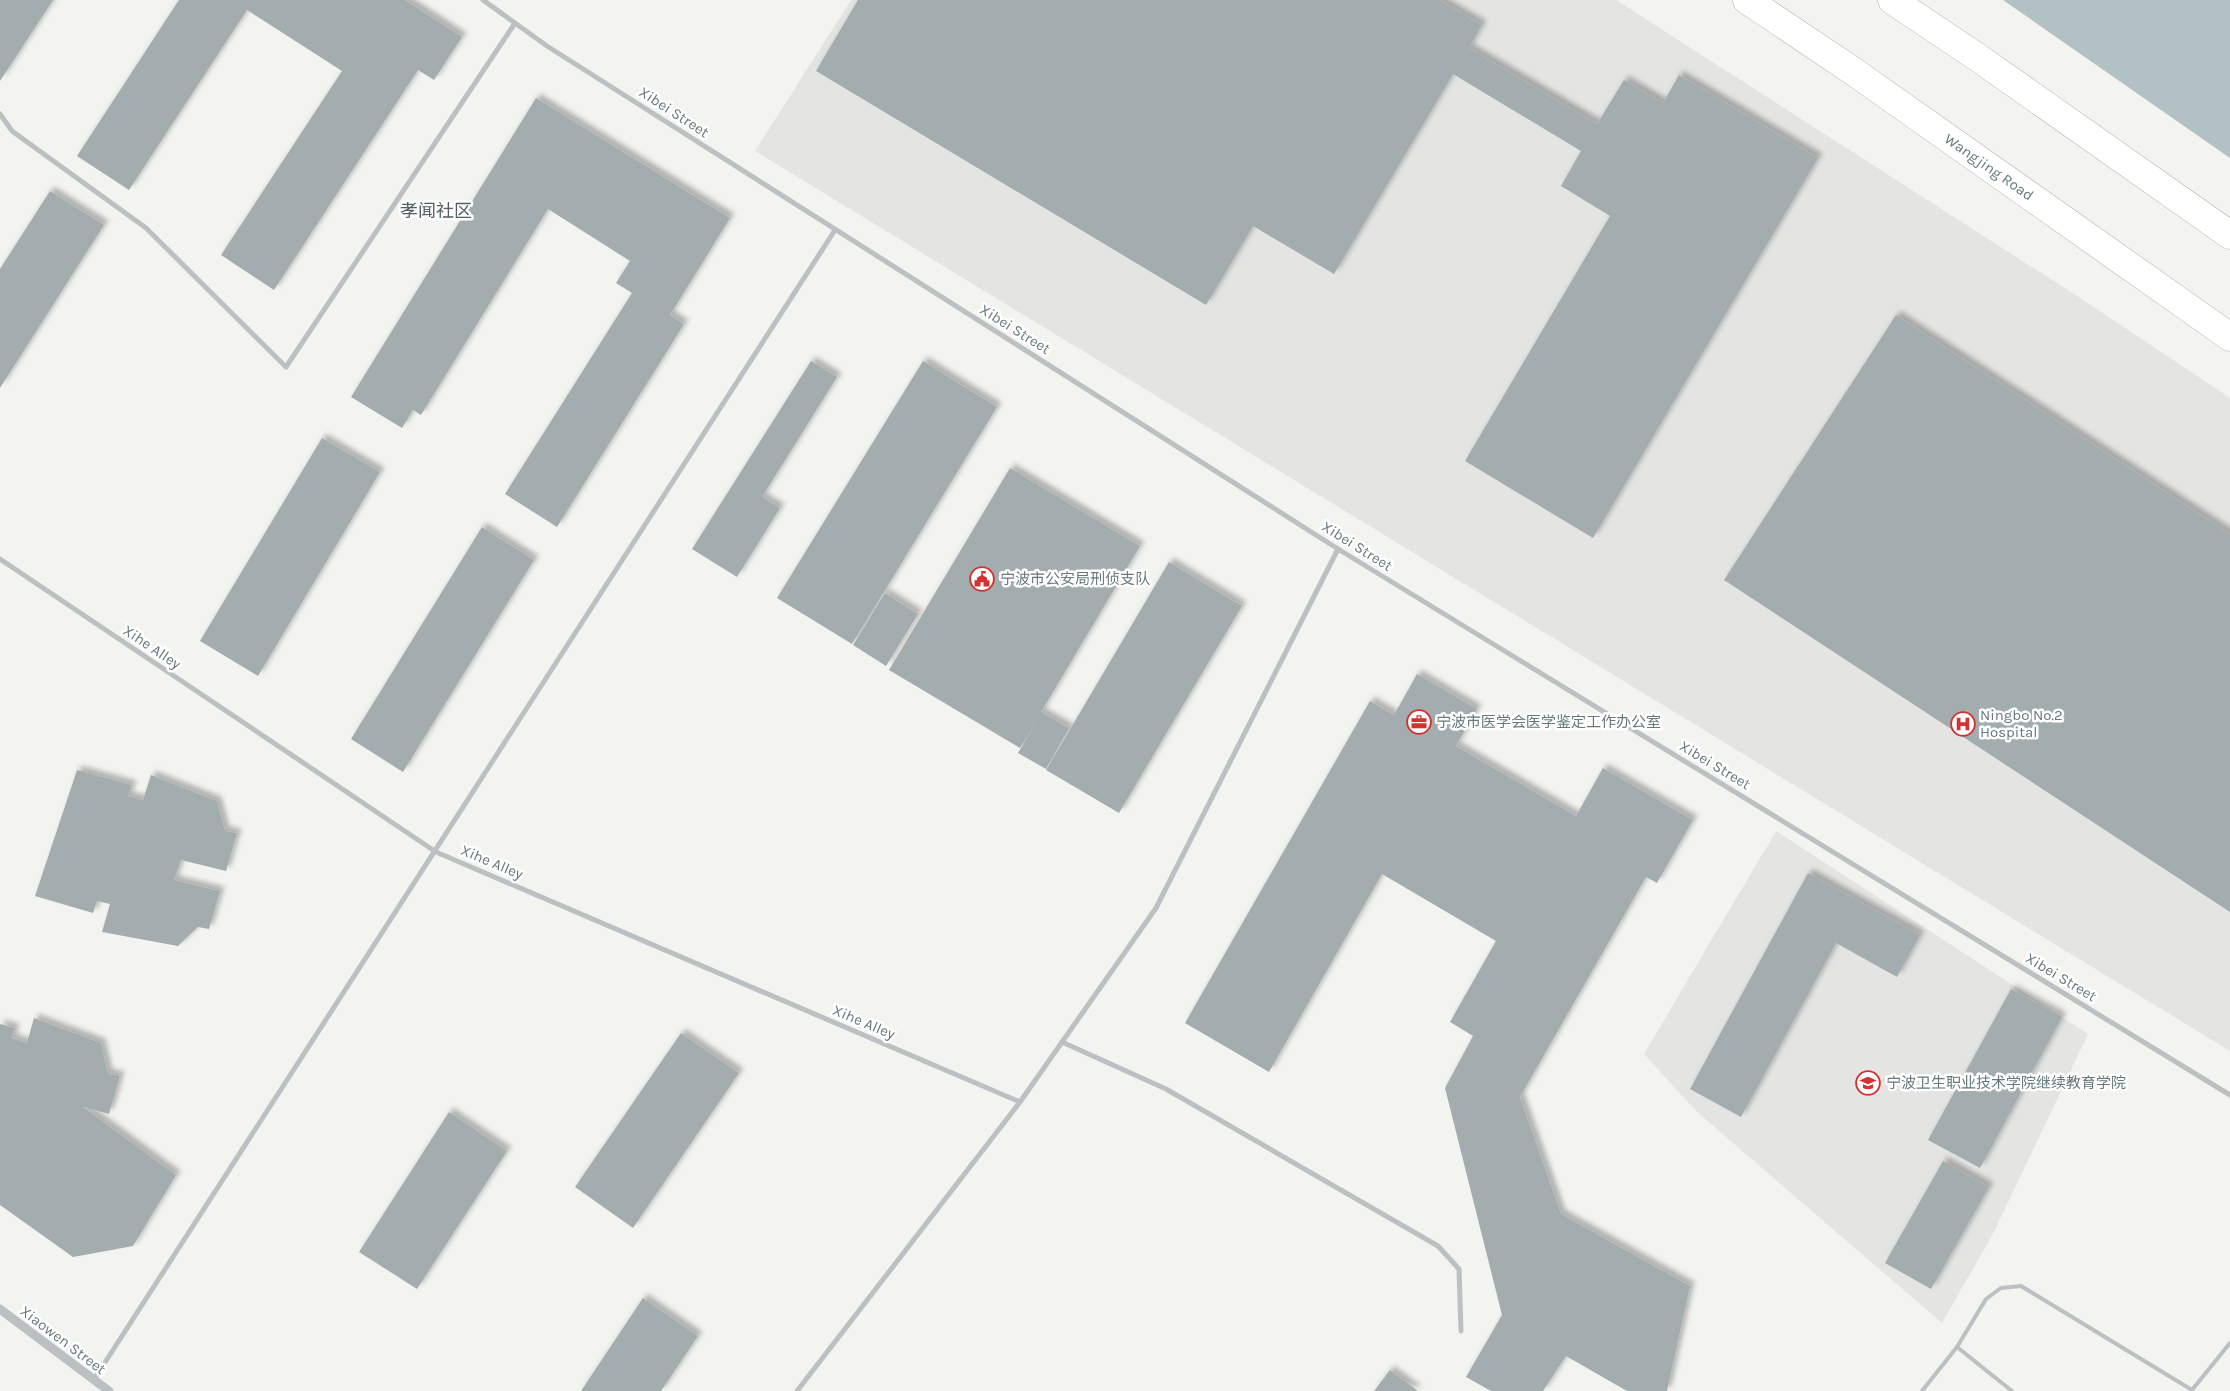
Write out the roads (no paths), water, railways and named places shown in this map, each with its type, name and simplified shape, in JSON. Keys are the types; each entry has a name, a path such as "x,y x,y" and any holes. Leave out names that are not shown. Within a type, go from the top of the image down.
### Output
{"main road":[{"name":"Wangjing Road","path":"1747,0 1858,75 2230,336"},
{"path":"1892,0 1977,57 2230,235"}],"street":[{"name":"Xibei Street","path":"483,0 547,46 1338,549 2230,1095"},
{"path":"0,114 12,132 146,228 286,368 516,23"},
{"path":"93,1381 436,852 835,230"},
{"path":"797,1391 1020,1102 1156,908 1338,549"},
{"name":"Xihe Alley","path":"0,559 436,852 1020,1102"},
{"path":"1062,1042 1166,1089 1438,1246 1459,1269 1461,1331"},
{"name":"Xiaowen Street","path":"0,1309 93,1381 109,1391"}],"lane":[{"path":"1922,1391 1957,1347 1986,1299 2001,1288 2022,1286 2192,1390 2230,1343"},
{"path":"1957,1347 2012,1391"}],"place":[{"name":"宁波市公安局刑侦支队","path":"982,579"},
{"name":"宁波市医学会医学鉴定工作办公室","path":"1419,722"},
{"name":"Ningbo No.2 Hospital","path":"1963,724"},
{"name":"宁波卫生职业技术学院继续教育学院","path":"1868,1083"}],"district":[{"name":"孝闻社区","path":"436,211"}]}
